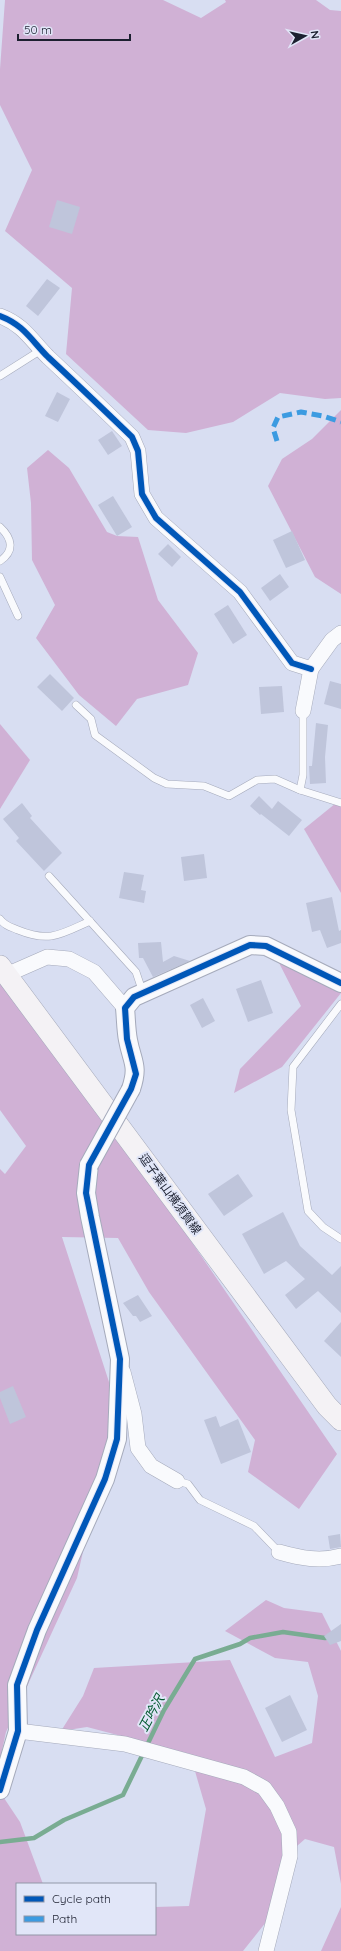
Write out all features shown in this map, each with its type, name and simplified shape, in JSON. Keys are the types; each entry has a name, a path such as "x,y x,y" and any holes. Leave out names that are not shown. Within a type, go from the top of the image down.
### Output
{"main road":[{"name":"逗子葉山横須賀線","path":"3,970 327,1406 341,1420"}],"street":[{"path":"0,316 8,319 28,332 41,350 132,436 138,451 142,494 156,518 240,592 292,663 311,669"},
{"path":"302,711 311,669 332,640 341,633"},
{"path":"125,1008 134,997 250,945 266,946 341,983"},
{"path":"3,970 47,957 69,959 94,972 125,1008 128,1039 136,1074 131,1089 89,1165 86,1193 120,1359 134,1414 138,1448 151,1466 177,1480"},
{"path":"0,1790 18,1731 17,1685 37,1630 106,1479 117,1439 120,1359"},
{"path":"279,1552 307,1559 329,1559 341,1556"},
{"path":"18,1731 125,1744 244,1777 264,1788 277,1806 290,1832 290,1856 266,1951"}],"lane":[{"path":"0,376 41,350"},
{"path":"0,527 8,534 11,544 6,557 0,561"},
{"path":"0,577 18,616"},
{"path":"76,705 91,719 94,735 154,778 167,784 204,786 228,796 258,780 275,779 300,790 341,803"},
{"path":"300,790 303,774 302,711"},
{"path":"49,876 136,972 143,993"},
{"path":"0,919 4,925 35,937 57,936 90,921"},
{"path":"341,1004 293,1066 291,1110 308,1211 323,1227 341,1239"},
{"path":"177,1480 188,1484 200,1500 254,1526 279,1552"}],"shaded area":[{"path":"5,0 163,0 201,18 226,2 225,0 316,0 330,10 341,11 341,398 325,399 280,393 233,422 186,433 148,430 66,354 72,288 5,231 32,170 0,105 0,69"},
{"path":"341,410 341,594 315,577 268,486 282,459 312,439"},
{"path":"48,450 69,468 107,532 117,536 138,537 158,600 198,653 188,685 137,699 116,726 79,695 36,638 55,605 32,560 31,503 27,468"},
{"path":"0,724 30,760 0,809"},
{"path":"341,799 341,893 304,829"},
{"path":"278,961 341,991 341,993 282,1067 234,1093 240,1069 301,1006"},
{"path":"0,978 156,1190 337,1454 299,1509 248,1472 255,1440 149,1292 118,1238 62,1237 109,1382 112,1425 77,1578 6,1732 0,1759 0,1169 5,1174 26,1146 0,1110"},
{"path":"266,1600 284,1608 322,1613 341,1651 341,1884 334,1847 305,1839 289,1853 270,1917 243,1951 0,1951 0,1792 20,1822 43,1883 16,1883 16,1935 156,1935 156,1907 189,1906 206,1809 190,1754 87,1727 61,1731 83,1696 94,1668 230,1660 275,1757 312,1743 318,1696 308,1662 275,1658 225,1631"},
{"path":"341,1907 341,1951 321,1951"}],"building":[{"path":"57,200 80,207 72,234 49,227"},
{"path":"47,279 60,288 38,316 26,306"},
{"path":"57,392 70,399 58,422 45,416"},
{"path":"112,431 122,446 108,455 98,440"},
{"path":"113,496 132,527 117,536 98,505"},
{"path":"292,531 305,560 286,568 273,540"},
{"path":"168,544 181,557 172,567 158,554"},
{"path":"280,574 289,587 270,601 261,588"},
{"path":"228,605 247,635 233,644 214,614"},
{"path":"50,674 74,698 62,711 37,687"},
{"path":"330,681 341,684 341,709 324,704"},
{"path":"282,686 284,712 261,714 259,687"},
{"path":"316,723 328,725 325,757 326,783 310,784 309,766 312,766"},
{"path":"259,796 272,809 278,801 302,820 289,836 250,806"},
{"path":"22,803 32,816 30,818 62,853 44,871 16,841 19,838 3,819"},
{"path":"204,854 207,878 184,881 181,857"},
{"path":"124,872 144,875 141,890 146,891 144,903 119,898"},
{"path":"332,897 339,931 341,930 341,943 327,948 320,930 312,932 306,903"},
{"path":"161,942 163,962 174,956 190,961 153,977 143,958 139,958 138,943"},
{"path":"261,980 273,1013 248,1022 236,989"},
{"path":"203,998 215,1021 202,1028 190,1005"},
{"path":"238,1174 253,1196 224,1216 208,1194"},
{"path":"283,1212 300,1246 332,1275 341,1266 341,1313 318,1291 296,1309 285,1295 305,1279 286,1261 264,1274 242,1234"},
{"path":"138,1295 152,1316 140,1322 136,1316 133,1316 123,1303"},
{"path":"341,1322 341,1357 324,1341"},
{"path":"13,1386 26,1417 10,1424 0,1398 0,1392"},
{"path":"216,1416 220,1427 238,1419 251,1452 221,1464 204,1420"},
{"path":"340,1534 341,1547 330,1549 328,1536"},
{"path":"341,1624 341,1641 330,1645 324,1636"},
{"path":"290,1695 307,1730 282,1742 265,1708"}],"waterway":[{"name":"正吟沢","path":"0,1842 34,1838 64,1820 123,1795 164,1710 195,1659 240,1644 250,1638 283,1632 325,1638 341,1636"}],"marked path":[{"path":"277,441 273,428 278,417 301,412 323,416 341,422"}],"cycle path":[{"path":"0,316 21,328 48,357 132,437 138,451 142,494 156,518 240,592 292,663 311,669"},
{"path":"0,1790 18,1731 17,1685 37,1630 105,1479 117,1439 120,1359 86,1193 89,1165 131,1089 136,1074 127,1039 125,1008 134,997 250,945 266,946 341,983"}]}
